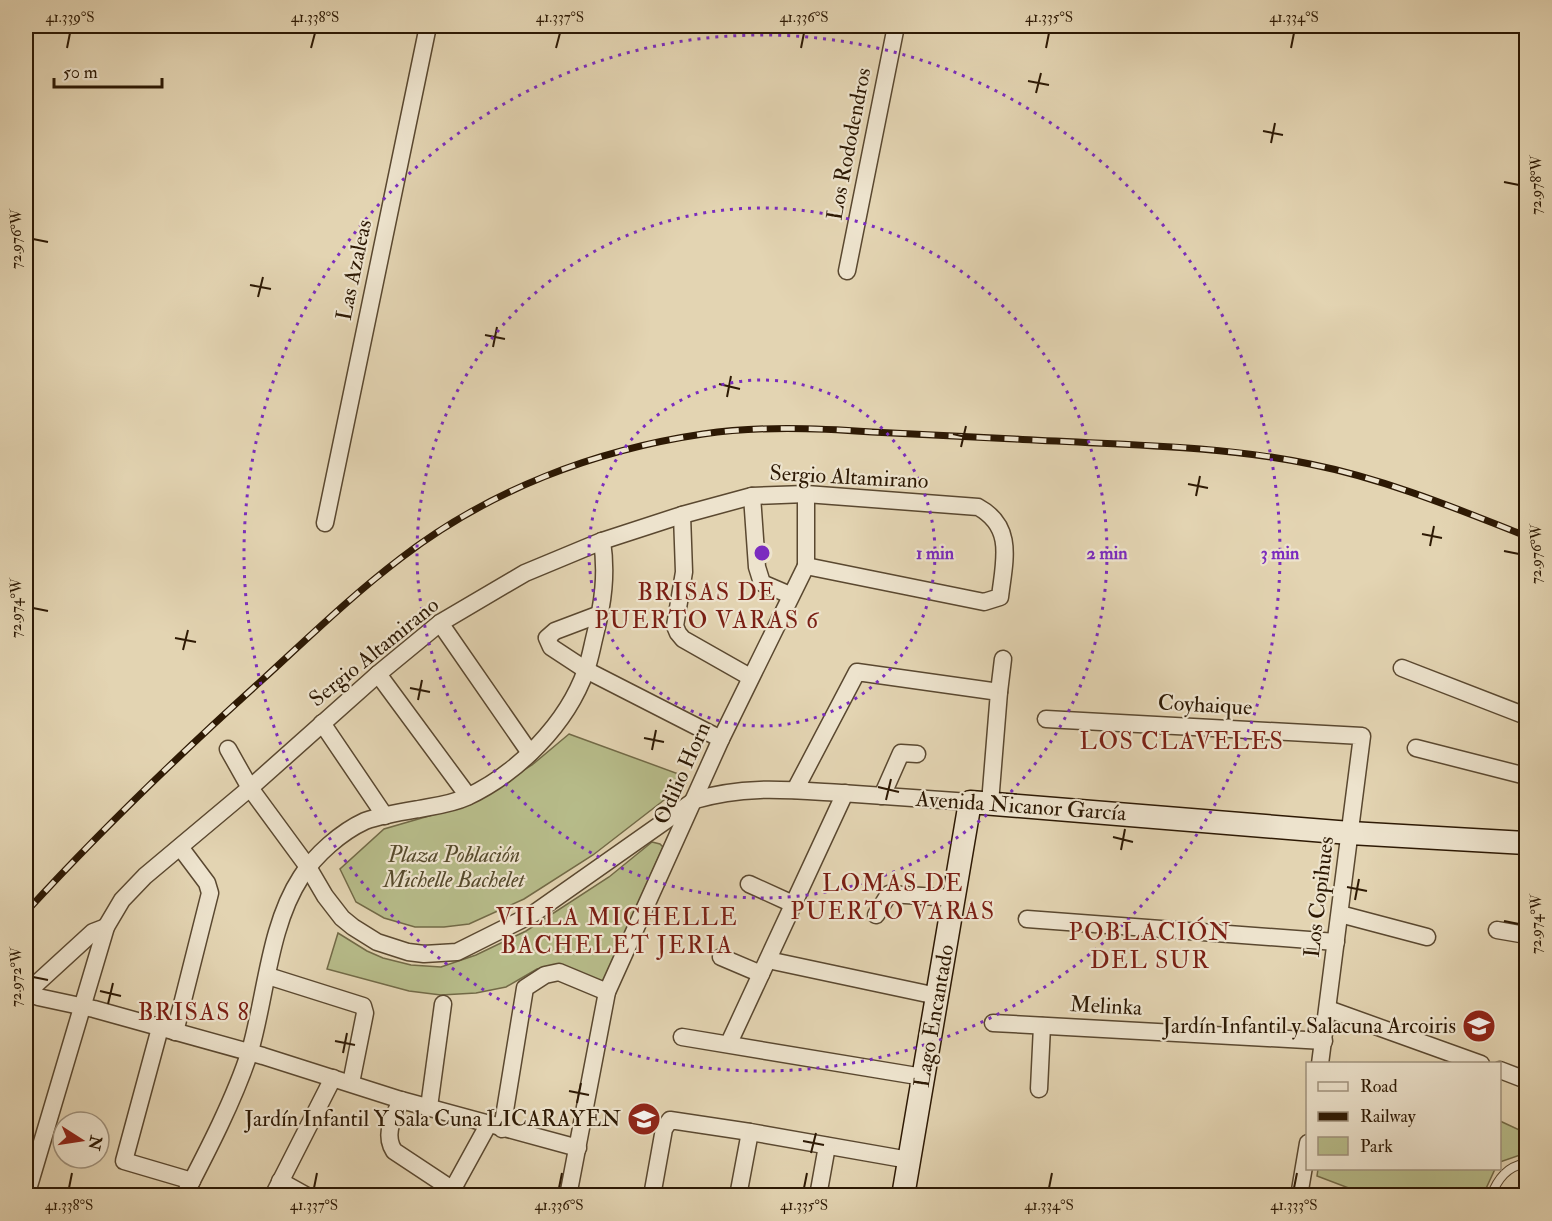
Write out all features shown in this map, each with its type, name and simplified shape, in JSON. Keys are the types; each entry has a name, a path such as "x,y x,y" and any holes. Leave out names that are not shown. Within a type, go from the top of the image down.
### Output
{"street":[{"name":"Las Azaleas","path":"325,523 428,26"},
{"name":"Los Rododendros","path":"847,271 896,26"},
{"name":"Sergio Altamirano","path":"26,1196 106,927 122,900 145,876 440,623 525,573 602,541 682,515 752,496 806,494 978,507 990,514 1000,525 1005,552 1000,597 984,602 806,566"},
{"path":"806,494 806,566"},
{"path":"752,496 757,567 762,583 790,596"},
{"path":"682,515 684,572 675,626 682,639 750,677"},
{"path":"180,848 207,883 210,893 168,1030 124,1161 188,1188 224,1115 249,1052 282,918 300,879 324,850 365,822 452,802 468,796 503,775 530,753 562,714 586,670 600,614 605,582 602,541"},
{"name":"Odilio Horn","path":"568,1196 607,992 721,739 806,566"},
{"path":"600,614 555,630 547,638 551,647 586,670 721,739"},
{"path":"440,623 530,753"},
{"path":"980,802 1003,659"},
{"path":"1402,668 1527,716"},
{"path":"795,790 857,672 999,692"},
{"path":"378,674 468,796"},
{"name":"Coyhaique","path":"1046,719 1362,736"},
{"path":"322,723 385,816"},
{"name":"Los Copihues","path":"1320,1062 1362,736"},
{"path":"1416,748 1527,776"},
{"name":"Avenida Nicanor García","path":"228,749 250,788 308,867 333,907 364,936 408,952 441,954 457,952 533,914 695,800 742,789 795,790 980,802 1350,833 1527,843"},
{"path":"882,796 901,753 917,754"},
{"path":"729,1043 845,793"},
{"name":"Lago Encantado","path":"903,1196 954,898 980,802"},
{"path":"652,831 666,832 675,845"},
{"path":"749,884 793,904"},
{"path":"876,915 889,894 954,898"},
{"path":"1340,914 1427,937"},
{"path":"1027,919 1336,942"},
{"path":"106,927 93,932 34,986 34,992 38,997 84,1006 249,1052 401,1100 578,1148"},
{"path":"1497,930 1527,935"},
{"path":"721,957 764,967 937,996"},
{"path":"401,1100 389,1132 390,1145 398,1155 454,1193 495,1127 525,988 545,975 559,972 607,992"},
{"path":"268,975 363,1006 365,1013 351,1083"},
{"path":"429,1107 443,1004"},
{"path":"1328,1009 1475,1062"},
{"name":"Melinka","path":"993,1023 1324,1041"},
{"path":"1039,1089 1042,1026"},
{"path":"682,1037 924,1077"},
{"path":"1501,1070 1527,1080"},
{"path":"307,1196 276,1188 333,1078"},
{"path":"652,1196 664,1129 670,1120 909,1160"},
{"path":"738,1196 750,1132"},
{"path":"818,1196 827,1146"},
{"path":"1299,1196 1306,1156"}],"lane":[{"path":"1491,1196 1503,1174 1518,1165 1527,1163"}],"green space":[{"name":"Plaza Población Michelle Bachelet","path":"569,734 684,776 686,783 593,855 524,899 469,924 415,927 384,918 356,902 340,869 384,829 470,804 532,765"},
{"name":"Plaza Población Michelle Bachelet","path":"652,842 663,847 603,982 555,965 537,969 506,987 476,993 441,995 409,991 327,969 338,933 367,951 383,958 411,965 441,967 476,955 526,931 609,877"},
{"path":"1501,1121 1526,1133 1526,1153 1501,1162"},
{"path":"1318,1170 1494,1170 1483,1195 1367,1195 1317,1176"}],"railway":[{"path":"26,912 111,823 200,737 364,587 401,558 434,534 506,494 544,477 622,451 703,434 787,428 1126,444 1237,452 1338,470 1420,495 1526,536"}],"place":[{"name":"Jardín Infantil y Salacuna Arcoiris","path":"1479,1026"},
{"name":"Jardín Infantil Y Sala Cuna LICARAYEN","path":"644,1119"}],"district":[{"name":"BRISAS DE PUERTO VARAS 6","path":"707,606"},
{"name":"LOS CLAVELES","path":"1182,741"},
{"name":"LOMAS DE PUERTO VARAS","path":"893,897"},
{"name":"VILLA MICHELLE BACHELET JERIA","path":"617,931"},
{"name":"POBLACIÓN DEL SUR","path":"1150,946"},
{"name":"BRISAS 8","path":"194,1012"}]}
